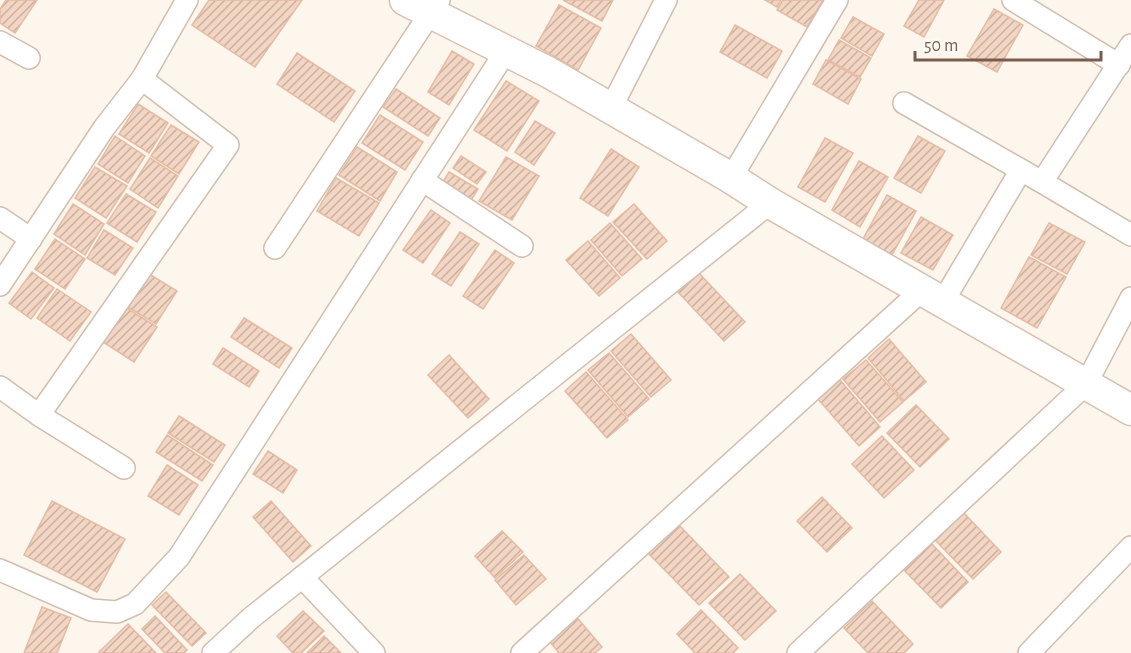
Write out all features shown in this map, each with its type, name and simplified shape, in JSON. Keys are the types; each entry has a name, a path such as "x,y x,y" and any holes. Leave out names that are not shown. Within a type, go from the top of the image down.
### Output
{"street":[{"path":"0,285 104,128 142,80 187,0"},
{"path":"405,0 435,7 506,51 611,108 931,297 1131,410"},
{"path":"611,108 666,0"},
{"path":"731,178 837,0"},
{"path":"1013,0 1119,65"},
{"path":"275,248 435,7"},
{"path":"0,42 29,58"},
{"path":"1042,182 1131,45"},
{"path":"0,570 91,610 117,612 135,604 179,557 506,51"},
{"path":"39,415 228,145 142,80"},
{"path":"904,103 1131,235"},
{"path":"522,653 931,297 1021,170"},
{"path":"422,180 522,246"},
{"path":"213,653 302,577 770,203"},
{"path":"0,218 31,239"},
{"path":"798,653 1086,384 1131,298"},
{"path":"0,387 39,415 124,468"},
{"path":"1029,653 1131,547"},
{"path":"302,577 374,653"}],"building":[{"path":"6,0 37,0 15,33 0,23 0,9"},
{"path":"209,0 302,0 255,67 192,25"},
{"path":"563,0 613,0 602,21"},
{"path":"765,0 781,0 777,7"},
{"path":"783,0 823,0 807,27 777,10"},
{"path":"919,0 944,0 924,37 904,26"},
{"path":"559,5 601,28 578,70 536,46"},
{"path":"994,9 1023,25 997,72 967,56"},
{"path":"853,17 884,34 872,56 841,38"},
{"path":"735,25 782,51 767,78 720,52"},
{"path":"839,40 871,58 860,77 828,60"},
{"path":"452,51 474,64 449,105 428,92"},
{"path":"297,53 355,91 334,122 277,84"},
{"path":"826,60 861,79 848,104 813,84"},
{"path":"506,81 539,101 507,151 474,130"},
{"path":"396,89 440,118 428,136 383,107"},
{"path":"138,104 168,123 149,153 119,134"},
{"path":"380,115 423,142 405,170 362,143"},
{"path":"535,121 555,133 534,165 515,152"},
{"path":"171,125 199,142 179,174 151,156"},
{"path":"115,136 145,156 128,183 98,164"},
{"path":"918,136 945,151 921,193 894,178"},
{"path":"825,138 853,153 825,202 798,187"},
{"path":"357,147 397,172 380,201 339,175"},
{"path":"611,149 639,167 608,216 580,198"},
{"path":"461,156 486,172 477,184 453,168"},
{"path":"506,157 539,176 512,220 479,201"},
{"path":"150,158 178,176 158,208 130,189"},
{"path":"859,161 888,177 860,227 832,210"},
{"path":"95,167 127,186 106,218 75,198"},
{"path":"449,172 478,189 470,202 441,185"},
{"path":"336,178 379,203 359,236 317,211"},
{"path":"126,194 156,212 137,242 107,223"},
{"path":"887,195 916,211 892,255 863,239"},
{"path":"73,204 104,224 85,255 54,234"},
{"path":"634,204 667,241 647,259 613,222"},
{"path":"431,210 450,223 423,263 403,250"},
{"path":"921,217 953,235 933,270 901,253"},
{"path":"610,223 642,259 622,276 591,240"},
{"path":"1049,223 1085,242 1067,274 1031,255"},
{"path":"104,230 133,248 115,275 87,258"},
{"path":"460,232 479,244 451,286 432,274"},
{"path":"55,239 85,259 65,289 35,269"},
{"path":"588,241 620,278 599,296 566,260"},
{"path":"495,250 514,263 483,309 463,296"},
{"path":"1029,257 1066,277 1037,328 1001,308"},
{"path":"32,272 54,288 31,319 9,303"},
{"path":"698,272 745,322 724,341 677,291"},
{"path":"149,274 177,291 156,324 128,307"},
{"path":"57,289 91,312 70,341 37,318"},
{"path":"125,307 157,327 134,362 103,342"},
{"path":"244,318 292,348 279,368 231,337"},
{"path":"631,334 671,380 651,397 611,351"},
{"path":"889,339 926,382 904,401 868,358"},
{"path":"223,348 259,371 249,387 213,364"},
{"path":"609,353 649,399 628,417 588,370"},
{"path":"449,355 489,399 468,418 428,375"},
{"path":"866,360 903,402 880,422 843,379"},
{"path":"586,372 628,420 607,438 565,391"},
{"path":"840,380 880,427 859,446 818,399"},
{"path":"916,405 949,439 920,467 887,433"},
{"path":"179,416 225,445 214,462 168,433"},
{"path":"167,435 213,465 202,481 156,452"},
{"path":"882,436 914,470 884,498 852,464"},
{"path":"268,451 297,470 283,493 253,474"},
{"path":"167,465 198,485 179,515 148,496"},
{"path":"822,497 852,528 827,552 797,521"},
{"path":"52,501 125,539 97,592 24,555"},
{"path":"271,501 311,546 293,562 253,517"},
{"path":"963,512 1001,552 973,579 934,539"},
{"path":"678,524 729,577 699,605 648,553"},
{"path":"502,531 523,552 495,578 475,556"},
{"path":"931,543 968,582 941,608 903,569"},
{"path":"524,555 546,579 516,605 495,580"},
{"path":"740,574 776,611 745,640 709,603"},
{"path":"166,592 206,633 192,646 152,605"},
{"path":"872,601 913,644 904,653 868,653 844,628"},
{"path":"42,607 71,618 57,653 24,653"},
{"path":"701,610 738,648 733,653 695,653 677,634"},
{"path":"303,611 324,631 301,653 293,653 277,636"},
{"path":"574,614 602,647 595,653 559,653 546,637"},
{"path":"155,616 187,650 184,653 165,653 142,629"},
{"path":"128,624 156,653 99,652"},
{"path":"324,636 341,653 307,653"}]}
